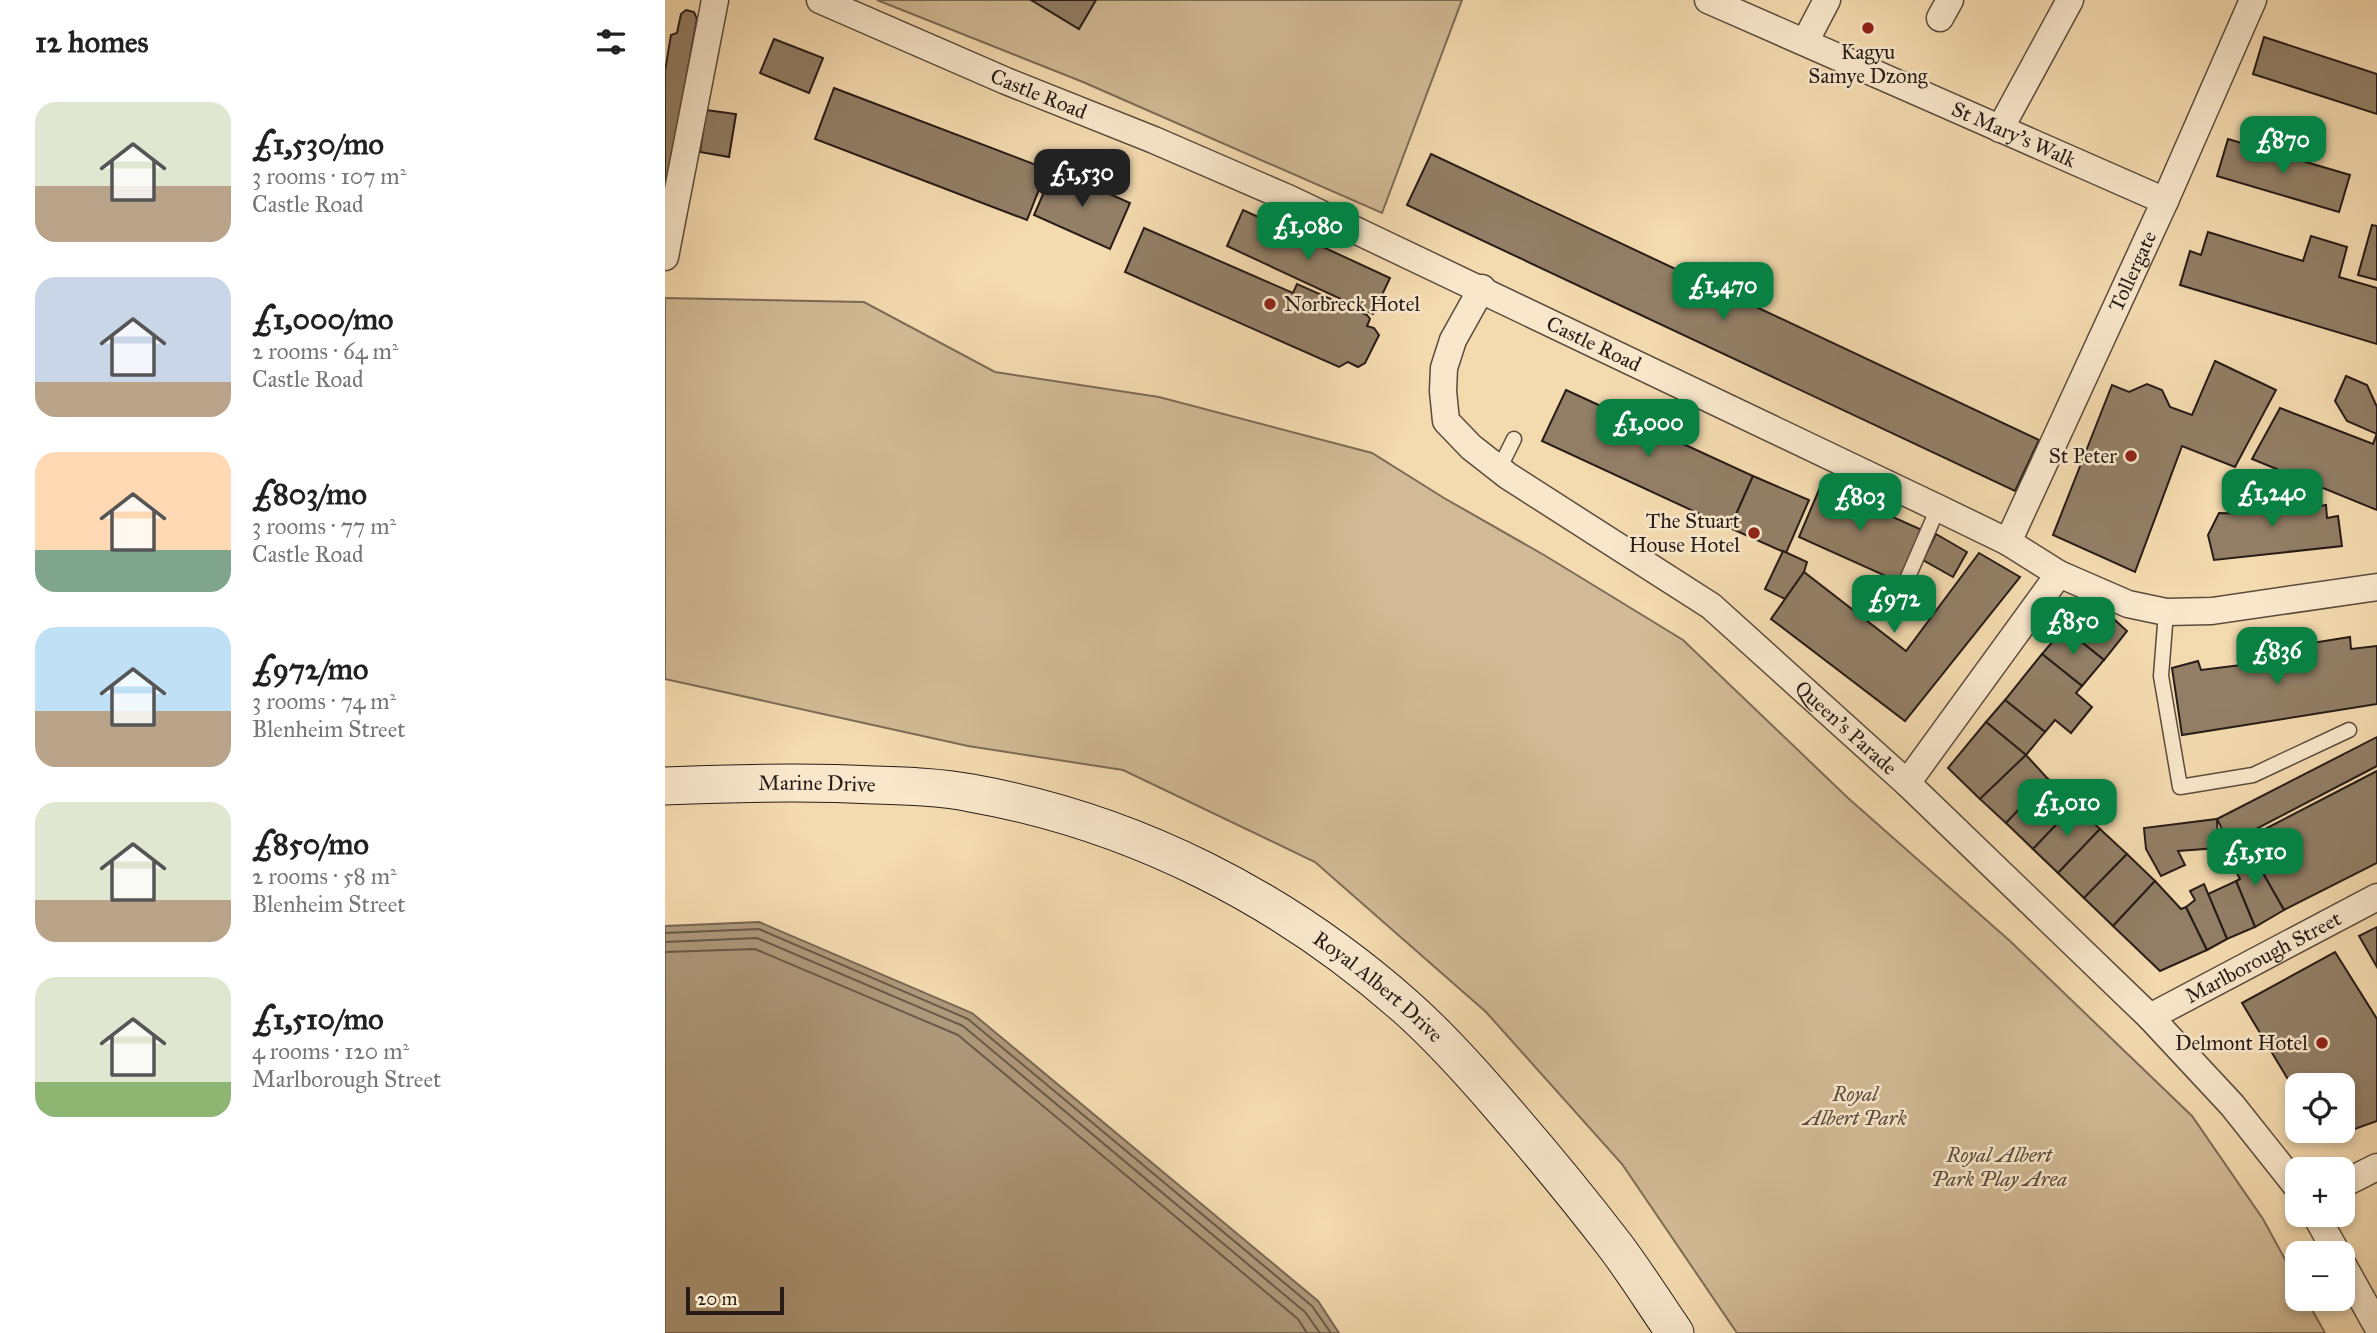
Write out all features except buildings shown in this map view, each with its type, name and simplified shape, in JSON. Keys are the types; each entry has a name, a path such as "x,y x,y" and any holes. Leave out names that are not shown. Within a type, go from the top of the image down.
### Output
{"street":[{"path":"665,257 715,0"},
{"name":"Castle Road","path":"820,0 1006,81 1277,193 1482,288 1938,508 2008,542 2059,574 2127,604 2166,612 2212,611 2377,587"},
{"name":"St Mary's Walk","path":"1708,0 2165,201"},
{"path":"1805,42 1827,0"},
{"path":"2000,129 2070,0"},
{"name":"Tollergate","path":"2008,542 2165,201 2253,0"},
{"name":"Queen's Parade","path":"1482,288 1453,340 1444,368 1446,421 1471,447 1499,469 1711,606 1907,783 2150,1017 2232,1105 2285,1172"},
{"path":"1907,783 2059,574"},
{"name":"Marine Drive","path":"665,786 823,782 970,793"},
{"name":"Royal Albert Drive","path":"970,793 1052,812 1116,830 1142,841 1208,871 1255,897 1338,951 1408,1008 1471,1073 1547,1160 1618,1249 1675,1333"},
{"name":"Marlborough Street","path":"2150,1017 2377,897"},
{"path":"2355,1178 2377,1167"},
{"path":"2355,1287 2377,1326"}],"lane":[{"path":"1499,469 1514,439"},
{"path":"1895,607 1938,508"},
{"path":"2166,612 2161,676 2179,787 2253,775 2349,730"}],"green space":[{"path":"877,0 1462,0 1382,213 1083,82"},
{"name":"Royal Albert Park","path":"665,298 864,302 995,372 1159,397 1372,453 1683,640 1848,798 2010,941 2192,1116 2263,1219 2285,1259 2285,1311 2313,1311 2325,1333 1737,1333 1622,1164 1486,1012 1315,862 1123,770 968,746 665,679"}],"water":[{"path":"759,922 972,1013 1318,1301 1339,1333 665,1333 665,926"}],"place":[{"name":"Kagyu Samye Dzong","path":"1868,28"},
{"name":"Norbreck Hotel","path":"1270,304"},
{"name":"St Peter","path":"2131,456"},
{"name":"The Stuart House Hotel","path":"1754,533"},
{"name":"Delmont Hotel","path":"2322,1043"}],"park label":[{"name":"Royal Albert Park Play Area","path":"1999,1167"}]}
